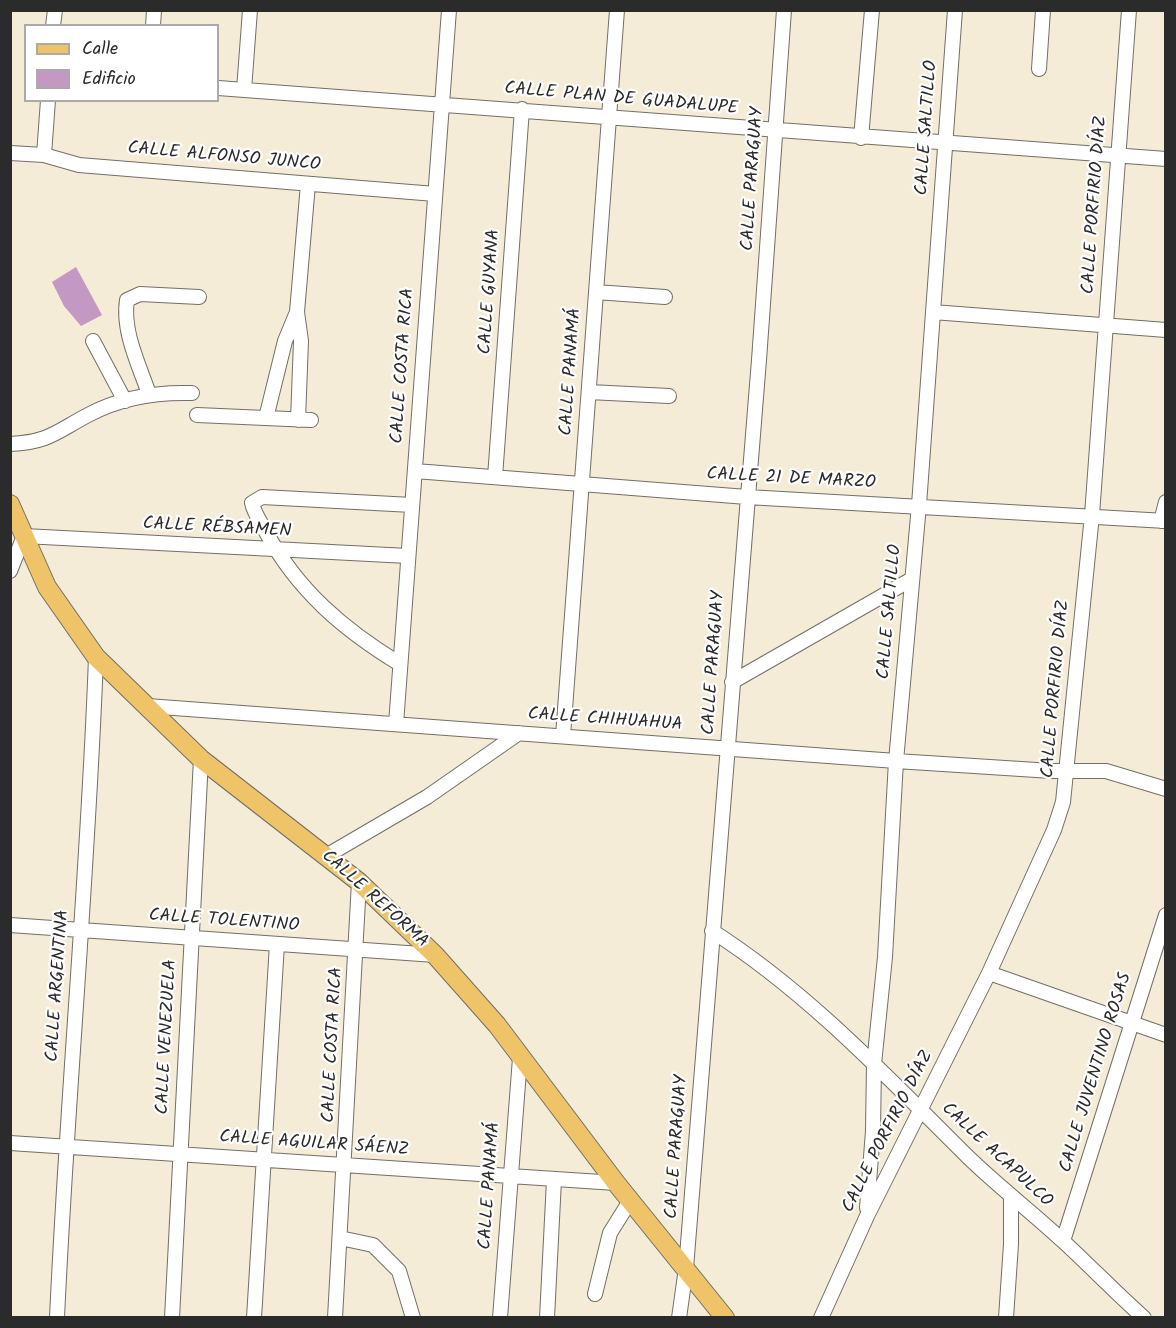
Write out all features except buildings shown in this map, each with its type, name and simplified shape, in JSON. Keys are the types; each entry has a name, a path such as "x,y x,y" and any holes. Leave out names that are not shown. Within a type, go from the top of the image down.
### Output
{"main road":[{"name":"CALLE REFORMA","path":"10,504 47,588 96,657 201,759 359,882 435,955 497,1025 616,1184 725,1317"}],"street":[{"path":"244,90 250,10"},
{"name":"CALLE COSTA RICA","path":"396,724 449,10"},
{"name":"CALLE PANAMÁ","path":"563,736 617,10"},
{"name":"CALLE PARAGUAY","path":"679,1317 686,1268 784,10"},
{"path":"861,138 872,10"},
{"name":"CALLE SALTILLO","path":"867,1216 873,1131 874,1064 885,957 896,761 919,505 955,10"},
{"path":"1039,69 1043,10"},
{"name":"CALLE PORFIRIO DÍAZ","path":"821,1317 867,1216 989,973 1060,815 1068,772 1092,515 1128,10"},
{"name":"CALLE PLAN DE GUADALUPE","path":"219,88 442,103 945,145 1166,159"},
{"path":"44,155 48,102"},
{"name":"CALLE GUYANA","path":"495,477 522,110"},
{"name":"CALLE ALFONSO JUNCO","path":"10,153 44,155 79,165 435,194"},
{"path":"197,415 304,420 301,341 297,312 308,183"},
{"path":"596,292 665,297"},
{"path":"149,394 130,341 126,314 127,300 140,294 199,297"},
{"path":"266,418 285,341 297,312"},
{"path":"933,312 1166,330"},
{"path":"93,341 125,400"},
{"path":"589,392 669,396"},
{"path":"10,444 42,441 62,432 88,415 125,400 149,394 192,393"},
{"name":"CALLE 21 DE MARZO","path":"415,471 747,497 919,505 1163,521"},
{"path":"400,664 365,642 325,610 303,588 276,551 252,503 258,498 412,504"},
{"path":"1163,521 1166,502"},
{"path":"10,571 24,536"},
{"name":"CALLE RÉBSAMEN","path":"24,536 276,551 408,556"},
{"path":"732,682 912,579"},
{"name":"CALLE ARGENTINA","path":"57,1317 92,775 96,657"},
{"name":"CALLE CHIHUAHUA","path":"147,706 896,761 1068,772 1106,771 1166,789"},
{"path":"326,856 427,797 519,733"},
{"name":"CALLE VENEZUELA","path":"172,1317 201,759"},
{"name":"CALLE COSTA RICA","path":"335,1317 358,949 359,882"},
{"name":"CALLE JUVENTINO ROSAS","path":"1064,1241 1166,915"},
{"name":"CALLE TOLENTINO","path":"10,925 435,955"},
{"name":"CALLE ACAPULCO","path":"712,932 737,947 804,1000 874,1064 1011,1197 1064,1241 1144,1317"},
{"path":"254,1317 278,944"},
{"path":"989,973 1166,1035"},
{"name":"CALLE PANAMÁ","path":"500,1317 520,1058"},
{"name":"CALLE AGUILAR SÁENZ","path":"10,1143 616,1184"},
{"path":"547,1317 554,1179"},
{"path":"1006,1317 1011,1244 1011,1197"},
{"path":"595,1294 610,1233 630,1201"},
{"path":"340,1238 373,1245 399,1271 413,1317"}]}
